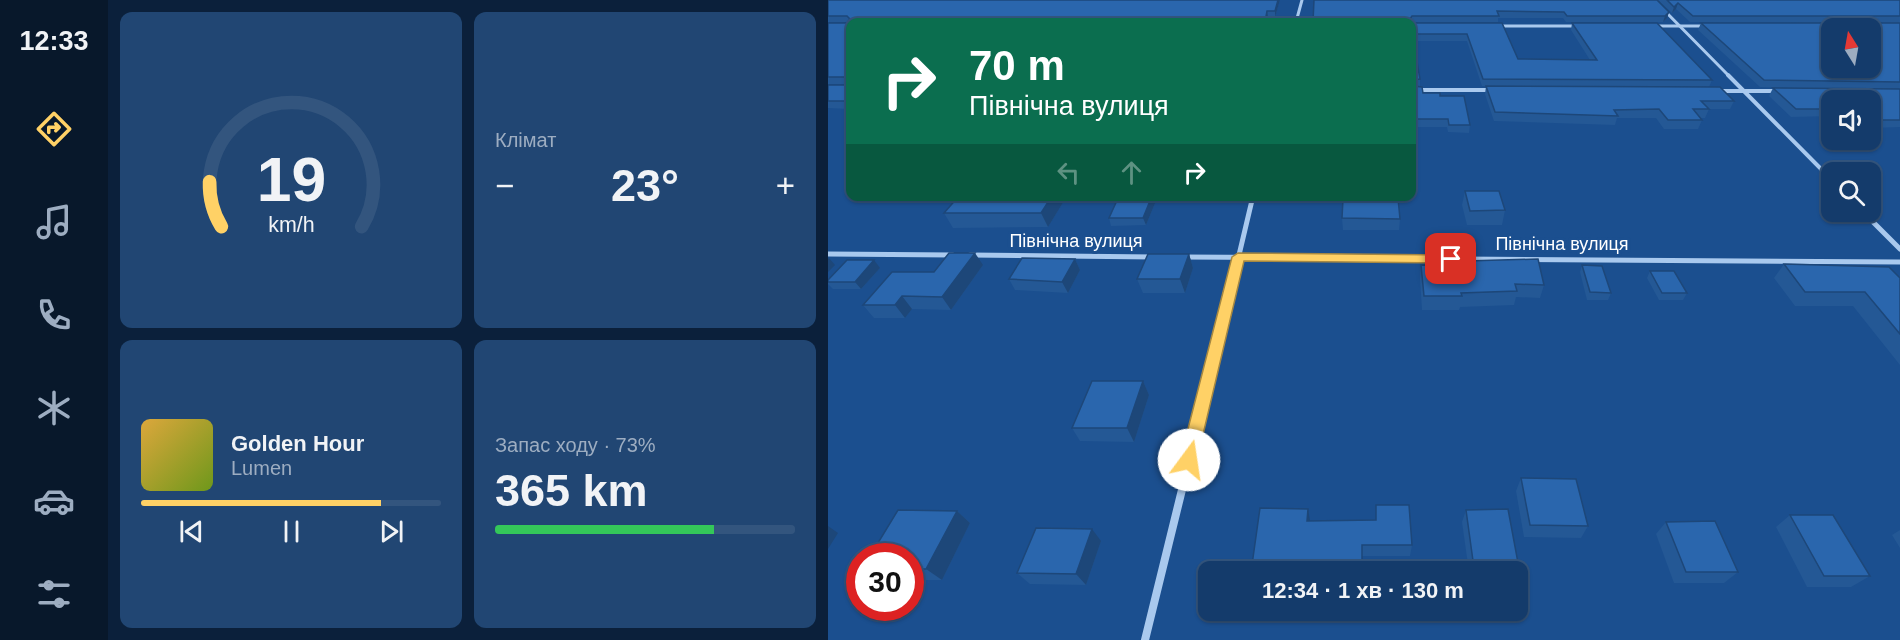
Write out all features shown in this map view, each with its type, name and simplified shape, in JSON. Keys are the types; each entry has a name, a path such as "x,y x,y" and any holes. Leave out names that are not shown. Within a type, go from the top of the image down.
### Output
{"street":[{"path":"1297,18 1302,0"},
{"path":"1654,0 1821,169"},
{"path":"1493,26 1586,26"},
{"path":"1644,26 1714,26"},
{"path":"1416,90 1495,90"},
{"path":"1708,91 1780,91"},
{"path":"1145,640 1252,201"},
{"path":"1873,222 1900,249"},
{"name":"Північна вулиця","path":"828,254 1156,257"},
{"name":"Північна вулиця","path":"1180,257 1900,262"}],"building":[{"path":"828,0 1278,0 1275,11 1267,11 1266,18 849,18 847,16 828,16"},
{"path":"1314,0 1657,0 1669,12 1665,16 1567,16 1564,12 1497,11 1499,16 1313,18"},
{"path":"1667,0 1900,0 1900,16 1693,16 1678,3 1674,7"},
{"path":"828,23 846,23 846,77 828,77"},
{"path":"1416,23 1502,23 1518,59 1597,60 1572,23 1657,23 1712,80 1483,79 1467,34 1416,34"},
{"path":"1701,23 1821,23 1821,78 1881,78 1881,23 1900,23 1900,82 1764,80"},
{"path":"1416,56 1420,79 1416,80"},
{"path":"828,85 846,85 846,101 828,101"},
{"path":"1416,86 1422,87 1423,93 1464,96 1470,125 1449,125 1448,119 1416,119"},
{"path":"1486,86 1720,87 1734,101 1701,101 1709,109 1693,109 1702,120 1668,120 1659,109 1614,110 1618,116 1495,112"},
{"path":"1773,88 1900,89 1900,120 1881,120 1881,90 1821,90 1821,109 1796,109"},
{"path":"1465,191 1499,191 1505,210 1470,211"},
{"path":"955,201 1049,201 1041,213 944,213"},
{"path":"1117,201 1150,201 1143,218 1109,218"},
{"path":"1343,201 1398,201 1400,219 1342,218"},
{"path":"949,253 975,253 942,297 902,296 895,305 863,305 892,272 934,272"},
{"path":"1148,254 1189,254 1180,279 1137,279"},
{"path":"1022,258 1075,259 1062,282 1009,279"},
{"path":"1538,259 1544,285 1515,284 1517,291 1461,293 1462,296 1424,296 1421,265 1467,266 1466,261"},
{"path":"847,260 874,260 855,282 828,282 828,280"},
{"path":"1784,264 1889,267 1900,278 1900,334 1865,292 1805,292"},
{"path":"1582,265 1602,266 1611,293 1590,292"},
{"path":"1650,271 1674,271 1687,293 1662,293"},
{"path":"1092,381 1143,381 1127,428 1072,428"},
{"path":"1521,478 1576,479 1588,526 1530,525"},
{"path":"1376,505 1409,505 1412,545 1362,545 1362,561 1253,561 1260,508 1308,509 1307,521 1376,520"},
{"path":"1508,509 1518,561 1473,561 1466,510"},
{"path":"898,510 957,511 926,569 924,569 924,543 878,543"},
{"path":"1790,515 1833,515 1870,576 1824,576"},
{"path":"1715,521 1738,572 1686,572 1666,522"},
{"path":"1036,528 1092,529 1076,574 1017,573"}],"route":[{"path":"1189,460 1238,257 1451,259"}]}
